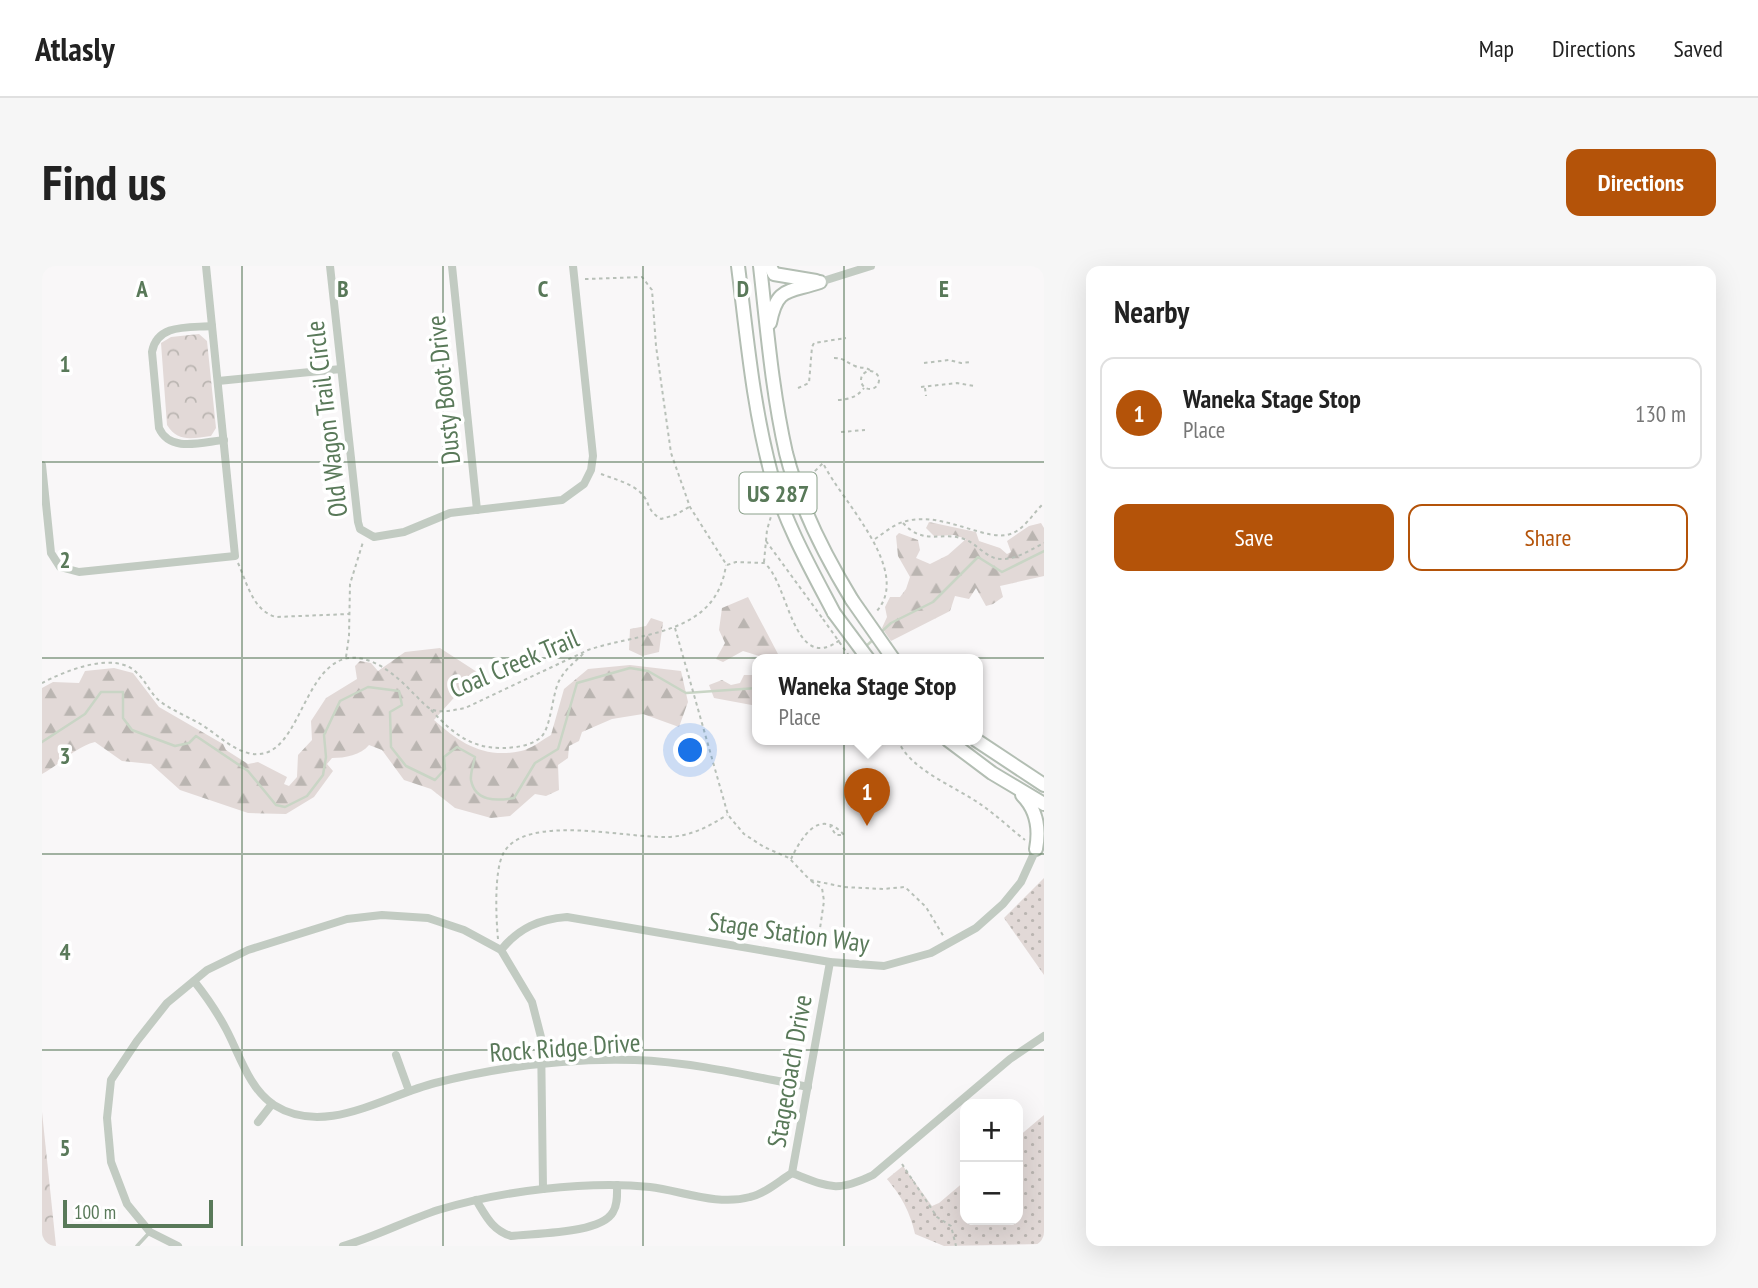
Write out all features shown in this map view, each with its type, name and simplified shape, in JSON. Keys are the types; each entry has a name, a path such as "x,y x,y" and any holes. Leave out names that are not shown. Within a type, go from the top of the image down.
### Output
{"main road":[{"name":"US 287","path":"738,266 756,407 765,450 781,502 828,616 863,654"},
{"name":"US 287","path":"760,266 781,426 798,490 823,549 852,600 890,654"},
{"path":"770,266 774,274 820,282"},
{"path":"768,335 774,302 787,292 820,282"},
{"path":"955,745 1025,796 1038,824 1037,845"},
{"path":"983,745 1044,785"},
{"path":"1017,790 1044,804"}],"street":[{"path":"42,465 51,553 54,562 60,567 79,572 235,556 206,266"},
{"name":"Old Wagon Trail Circle","path":"330,266 358,522 360,529 366,534 386,537 404,532 440,515 562,500 584,484 592,470"},
{"name":"Dusty Boot Drive","path":"452,266 477,510"},
{"path":"573,266 592,444 592,470"},
{"path":"820,282 871,266"},
{"path":"212,326 169,330 153,342 159,428 163,437 177,444 224,440"},
{"path":"218,381 341,369"},
{"name":"Stage Station Way","path":"501,950 516,934 532,923 547,918 567,917 815,959 884,965 931,953 976,928 1003,904 1021,882 1037,845"},
{"path":"178,1246 150,1231 127,1204 111,1162 107,1118 111,1080 167,1003 207,970 248,950 347,919 382,915 428,918 464,930 501,950 532,1002 541,1037 543,1189"},
{"name":"Stagecoach Drive","path":"342,1246 365,1240 437,1211 476,1200 543,1189 617,1185 735,1200 753,1197 792,1173 830,961"},
{"path":"194,981 226,1028 259,1092 272,1104 258,1122"},
{"path":"792,1173 825,1186 840,1188 856,1184 873,1175 1010,1059 1044,1036"},
{"path":"396,1055 409,1091"},
{"name":"Rock Ridge Drive","path":"272,1104 288,1112 312,1118 340,1115 435,1083 542,1065 636,1060 719,1070 808,1087"},
{"path":"476,1200 488,1222 498,1232 511,1236 591,1227 607,1220 617,1201 617,1185"}],"lane":[{"path":"138,1246 150,1231"}],"path":[{"path":"575,280 642,277 652,290 656,346 671,453 690,507 661,519 650,512 643,495 633,487 592,470"},
{"path":"798,388 809,383 814,343 846,338"},
{"path":"834,358 844,358 856,366 867,367 876,374 878,382 873,388 865,387"},
{"path":"924,363 945,358 961,363 971,362"},
{"path":"865,387 862,377 866,372 872,372"},
{"path":"926,396 923,387 957,383 974,386"},
{"path":"838,400 859,395 865,387"},
{"path":"841,432 865,429"},
{"path":"798,490 823,463 832,481 874,539 902,522 920,519 936,519 1001,536 1013,533 1023,526 1044,503"},
{"path":"764,563 769,520 781,502"},
{"name":"Coal Creek Trail","path":"346,658 378,664 406,685 430,709 446,711 465,708 588,650 650,636 675,627 708,607 718,595 724,581 726,565 690,507"},
{"path":"902,522 909,529 927,537 968,540 981,551 1000,560 1044,543"},
{"path":"42,683 71,669 94,664 117,664 135,671 159,701 205,727 226,743 249,753 271,749 293,729 316,680 332,664 346,658 350,584 366,534"},
{"path":"766,541 828,616 849,654"},
{"path":"235,556 259,608 267,614 276,617 349,614"},
{"path":"675,627 728,815 744,834 791,860 810,880 822,888 824,901 815,959"},
{"path":"430,709 448,728 475,745 503,748 525,745 541,737 546,729 559,681 566,670 588,650"},
{"path":"900,745 921,768 982,805 1037,845"},
{"path":"501,950 498,937 499,867 504,851 521,837 541,832 566,831 667,837 693,834 728,815"},
{"path":"791,860 809,829 821,825 831,826"},
{"path":"810,880 844,887 905,887 926,907 948,944"},
{"path":"896,1156 937,1217 951,1226 956,1246"}],"green space":[{"path":"199,334 207,341 216,428 211,436 186,438 176,435 167,425 161,343 171,337"},
{"path":"929,522 976,532 979,541 1000,548 1007,554 1011,552 1007,541 1029,526 1041,523 1044,528 1044,576 1000,586 1003,597 986,606 976,588 969,599 955,596 950,611 891,641 882,628 887,617 885,607 890,597 900,597 910,577 898,556 896,536 899,533 918,540 920,550 916,558 930,564 948,555 966,539 954,535 934,536 926,528"},
{"path":"748,597 778,654 753,654 743,651 723,662 716,659 725,643 719,630 722,608"},
{"path":"651,618 663,622 659,652 642,656 629,650 630,629 646,626"},
{"path":"440,648 477,672 434,720 453,736 484,751 521,751 551,735 564,689 588,669 630,665 681,671 688,702 679,727 643,714 612,719 582,732 579,741 569,746 568,758 558,765 559,790 546,796 535,794 510,816 491,818 455,808 431,789 404,780 382,750 369,745 352,755 332,758 327,764 333,771 314,797 286,814 248,813 180,790 151,764 122,761 95,742 42,774 42,688 53,682 79,683 85,671 114,668 133,673 159,707 223,744 226,750 248,764 258,762 287,777 284,784 289,786 297,777 298,755 312,740 311,721 326,698 357,679 355,666 360,661 371,663 378,671 405,652"},
{"path":"744,675 752,675 752,705 714,698 709,685 722,680 731,685 740,683"},
{"path":"1044,878 1044,975 1004,918"},
{"path":"42,1112 56,1246 42,1246"},
{"path":"1044,1115 1044,1244 944,1246 915,1234 905,1205 887,1179 903,1166 932,1206 960,1185 960,1225 1023,1225 1023,1133"}],"waterway":[{"path":"879,634 891,623 933,602 978,557 1002,572 1044,551"},
{"path":"864,648 875,638"},
{"path":"42,742 85,714 101,692 123,692 123,718 132,730 175,746 189,743 196,736 248,771 276,805 285,807 307,796 323,775 326,757 324,735 340,701 368,687 399,691 402,705 390,712 391,747 406,766 435,780 445,769 444,757 457,747 475,757 471,777 477,793 501,800 514,798 535,763 558,749 577,683 630,668 648,671 686,693 752,688"}],"place":[{"name":"Waneka Stage Stop","path":"867,826"}]}
